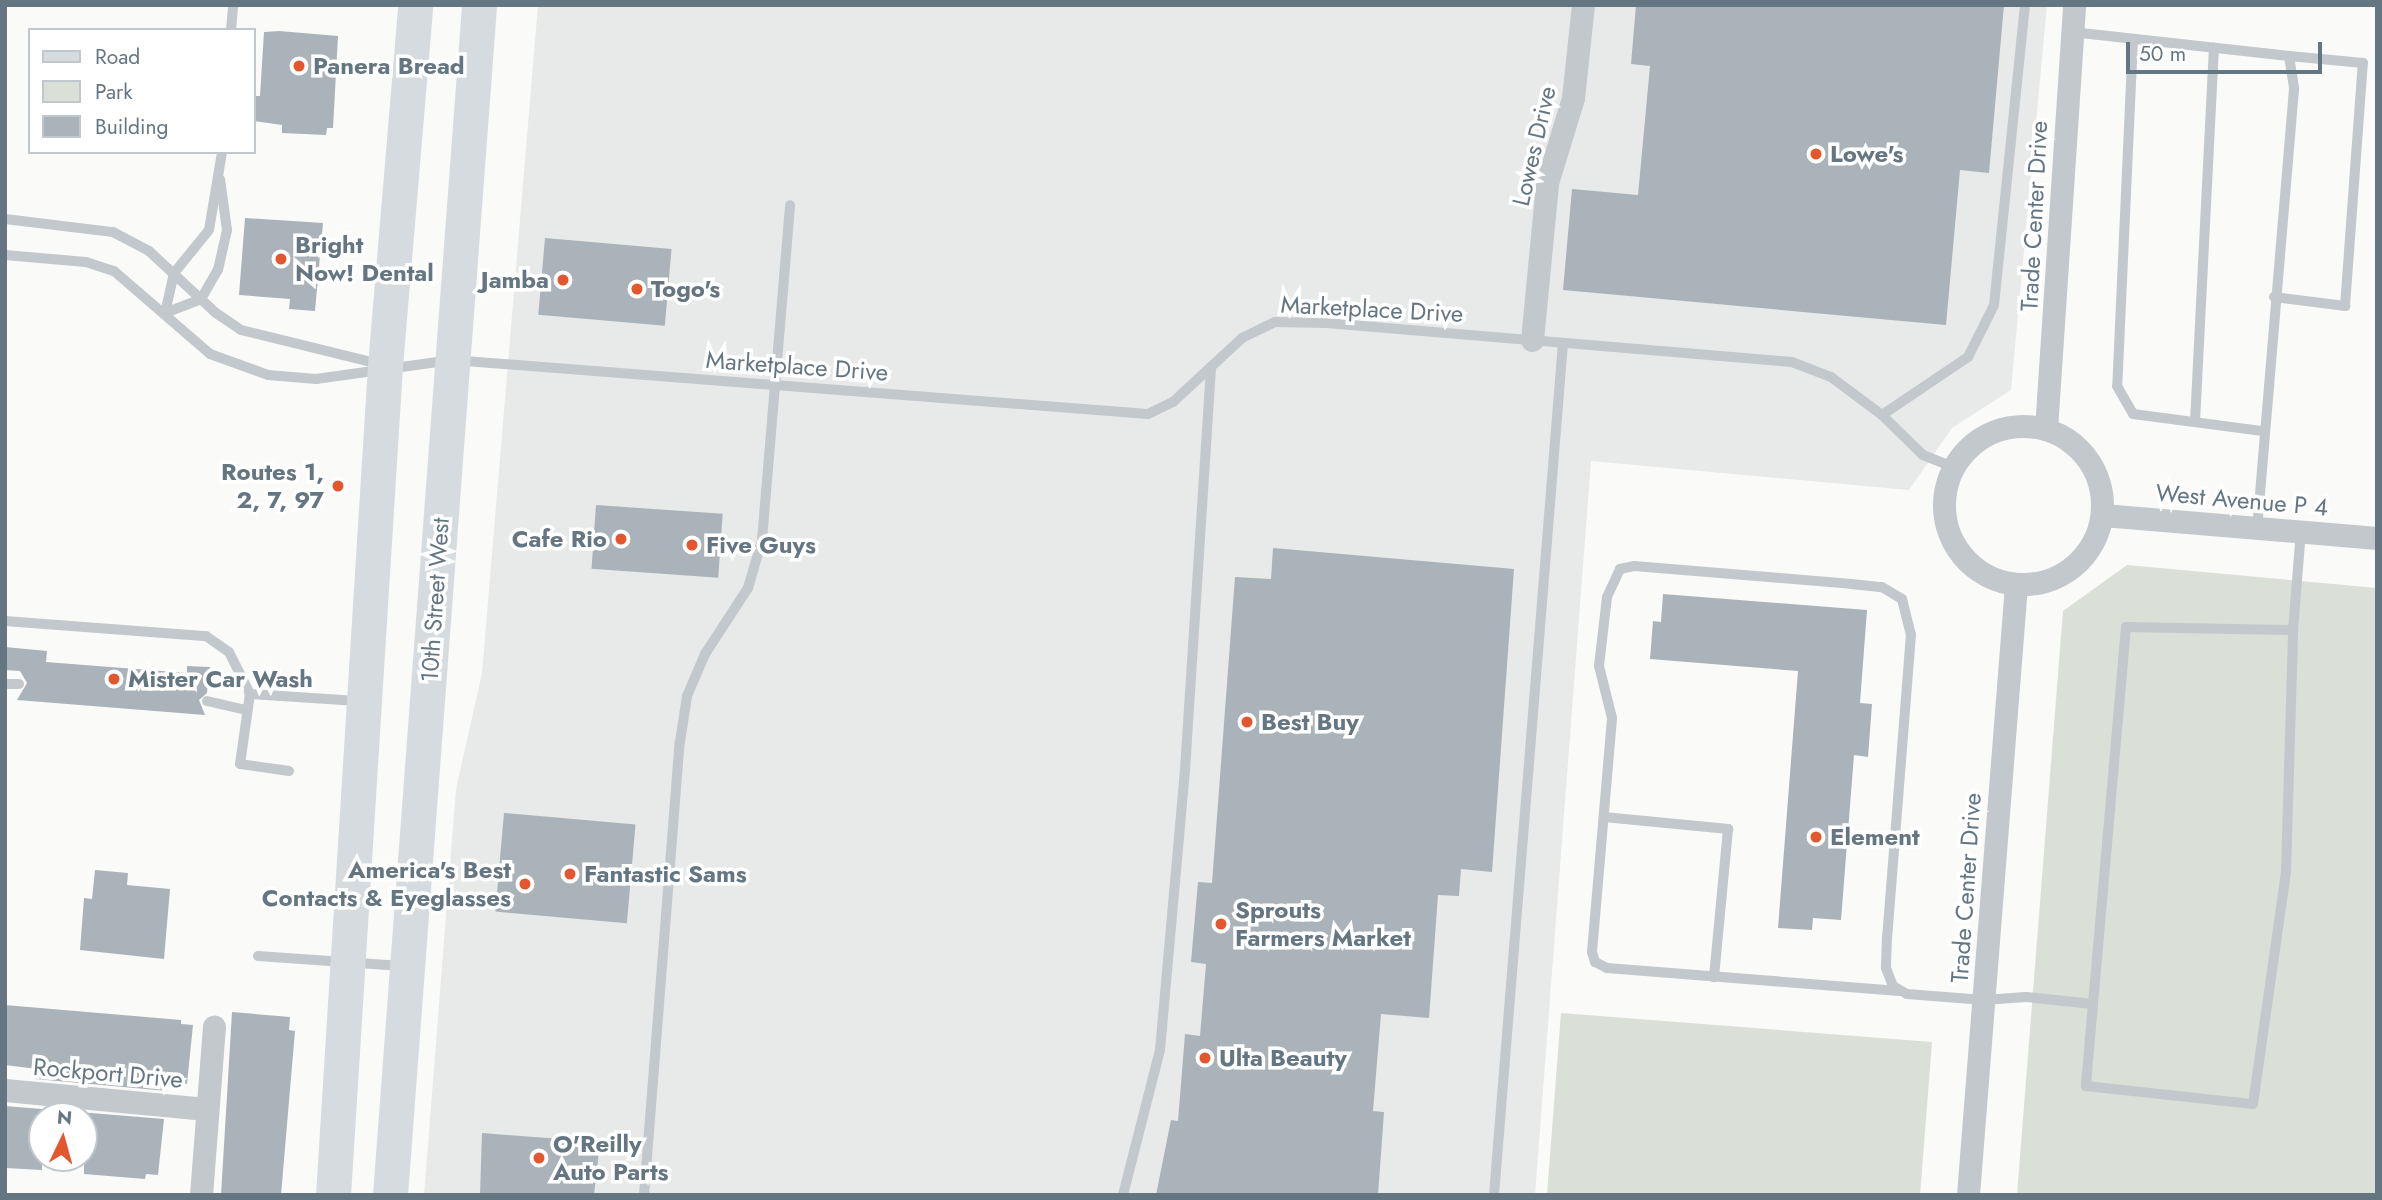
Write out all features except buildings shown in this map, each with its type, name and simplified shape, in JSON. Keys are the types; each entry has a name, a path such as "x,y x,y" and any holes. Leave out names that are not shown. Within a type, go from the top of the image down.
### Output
{"main road":[{"path":"333,1195 350,963 385,366 415,5"},
{"path":"453,5 472,89"},
{"name":"10th Street West","path":"390,1195 479,5"}],"street":[{"name":"Lowes Drive","path":"1532,340 1547,183 1573,98 1583,5"},
{"name":"Trade Center Drive","path":"2046,429 2074,5"},
{"path":"2022,425 2046,429 2071,441 2090,462 2101,487 2103,515 2089,552 2069,571 2044,583 2016,585 1979,571 1951,540 1943,514 1953,467 1970,445 1994,431 2022,425"},
{"name":"West Avenue P 4","path":"2103,515 2377,538"},
{"name":"Trade Center Drive","path":"1968,1195 2016,585"},
{"path":"201,1195 214,1026"},
{"name":"Rockport Drive","path":"5,1090 206,1109"}],"lane":[{"path":"231,28 233,5"},
{"path":"1882,415 1968,356 1994,305 2025,5"},
{"path":"2072,32 2363,63 2344,306 2274,297"},
{"path":"2133,39 2117,386 2133,414 2263,431"},
{"path":"2195,422 2214,47"},
{"path":"2256,527 2294,89 2289,56"},
{"path":"165,313 174,273 209,230 220,179 222,154"},
{"path":"165,313 201,299 215,277 225,246 226,201 220,179"},
{"path":"644,1195 686,699 705,654 748,588 762,540 790,205"},
{"path":"5,219 103,229 140,245 221,318 249,333 385,366"},
{"path":"5,255 101,265 134,284 210,354 250,372 316,379 385,366"},
{"name":"Marketplace Drive","path":"385,366 452,360 1148,414 1173,402 1241,338 1275,322 1563,342 1791,362 1831,377 1882,415 1923,455 1953,467"},
{"path":"1494,1195 1563,342"},
{"path":"1123,1195 1160,1050 1185,770 1211,367"},
{"path":"2293,630 2126,626 2086,1086 2253,1104 2286,872 2293,630 2301,531"},
{"path":"1899,991 1886,968 1911,634 1902,600 1882,587 1634,566 1620,569 1607,597 1599,666 1612,705 1592,952 1595,962 1607,968 1984,1000 2026,997 2092,1004"},
{"path":"5,621 206,636 229,652 250,694 240,764 289,771"},
{"path":"5,684 19,684"},
{"path":"250,694 365,701"},
{"path":"207,701 246,710"},
{"path":"1604,817 1728,829 1714,977"},
{"path":"258,956 407,966"}],"shaded area":[{"path":"538,5 2047,5 2011,390 1952,428 1909,490 1591,461 1535,1195 424,1195 456,789 482,673"}],"green space":[{"path":"2127,565 2377,588 2377,1195 2017,1195 2063,611"},
{"path":"1561,1013 1932,1042 1920,1195 1547,1195"}],"place":[{"name":"Panera Bread","path":"299,66"},
{"name":"Lowe's","path":"1816,154"},
{"name":"Bright Now! Dental","path":"281,259"},
{"name":"Jamba","path":"563,280"},
{"name":"Togo's","path":"637,289"},
{"name":"Routes 1, 2, 7, 97","path":"338,486"},
{"name":"Cafe Rio","path":"621,539"},
{"name":"Five Guys","path":"692,545"},
{"name":"Mister Car Wash","path":"114,679"},
{"name":"Best Buy","path":"1247,722"},
{"name":"Element","path":"1816,837"},
{"name":"Fantastic Sams","path":"570,874"},
{"name":"America's Best Contacts & Eyeglasses","path":"525,884"},
{"name":"Sprouts Farmers Market","path":"1221,924"},
{"name":"Ulta Beauty","path":"1205,1058"},
{"name":"O'Reilly Auto Parts","path":"539,1158"}]}
